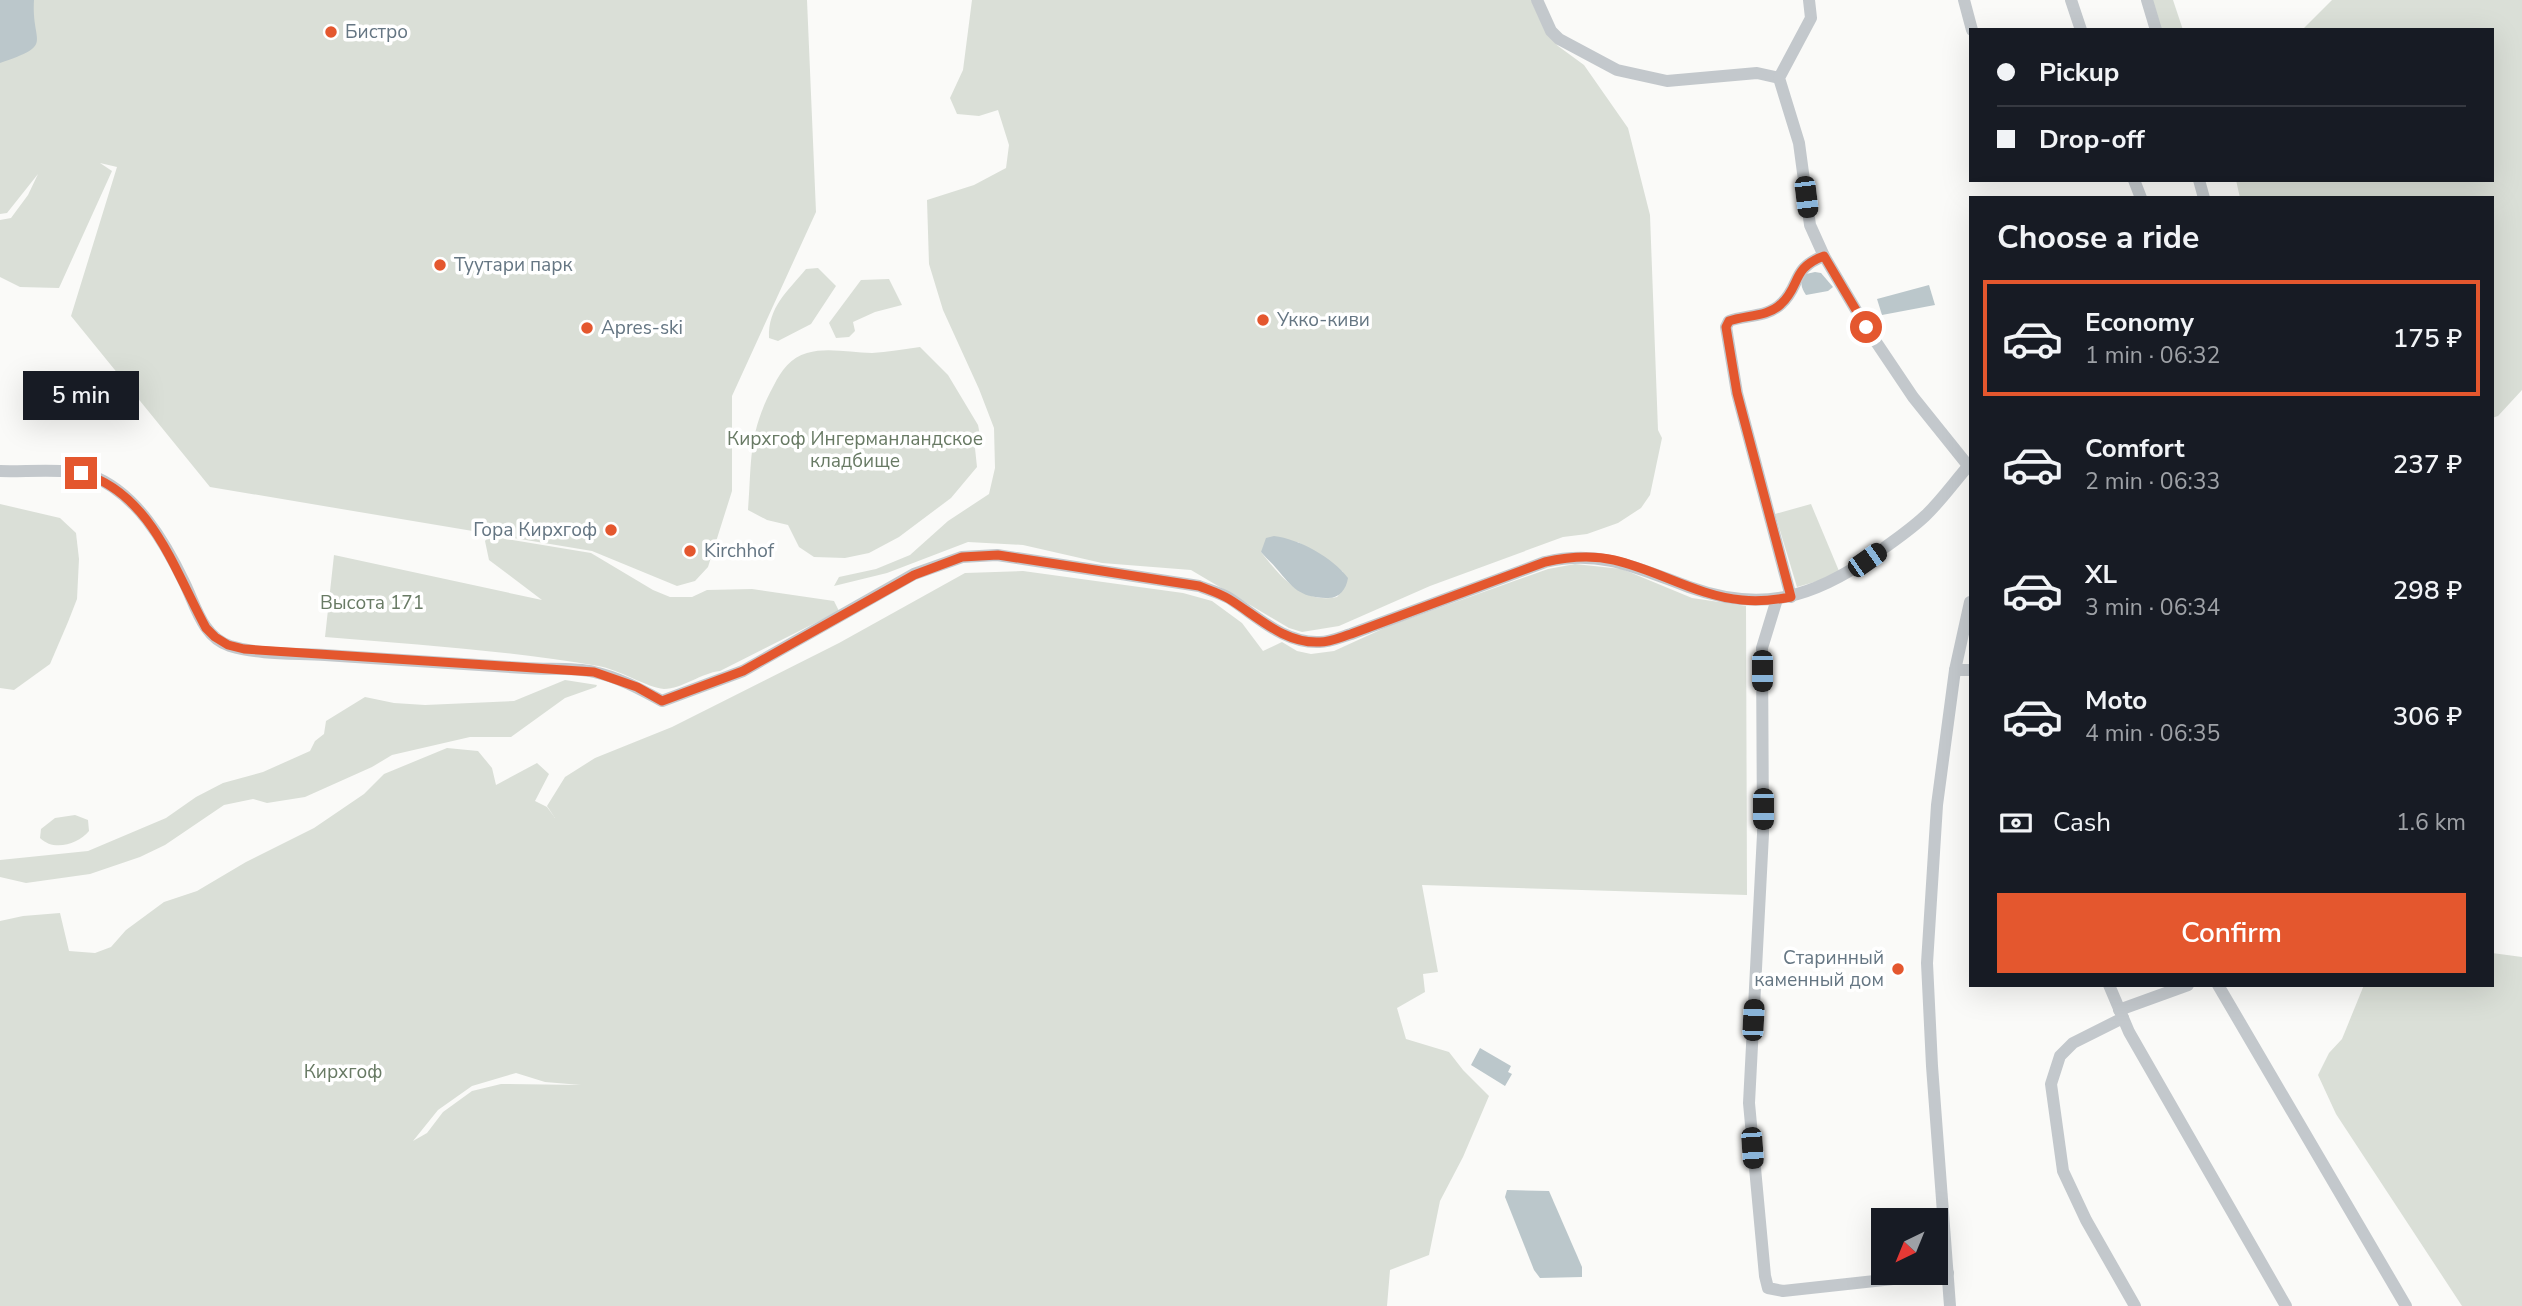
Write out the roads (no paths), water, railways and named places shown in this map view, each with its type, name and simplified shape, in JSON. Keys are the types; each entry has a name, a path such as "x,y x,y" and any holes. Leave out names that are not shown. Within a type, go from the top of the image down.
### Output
{"street":[{"path":"1537,0 1551,31 1559,39 1617,70 1667,81 1758,72 1779,78"},
{"path":"1809,0 1811,18 1779,78 1799,143 1810,225 1824,256 1866,327 1913,397 1969,465"},
{"path":"1964,0 1971,28"},
{"path":"2071,0 2080,28"},
{"path":"2147,0 2155,28"},
{"path":"1791,597 1737,393 1726,327 1729,321 1770,311 1781,305 1801,270 1811,261 1824,256"},
{"path":"0,471 81,473 117,491 152,527 185,582 206,628 228,645 286,653 578,670 616,679 662,701 743,671 914,575 962,557 979,555 1007,556 1199,586 1226,597 1277,631 1310,642 1321,642 1351,634 1559,558 1613,560 1717,596 1742,600 1791,597 1817,589 1846,575 1888,546 1924,517 1969,467"},
{"path":"1777,599 1762,648 1763,834 1749,1103 1765,1276 1768,1288 1783,1291 1871,1281"},
{"path":"1944,1208 1927,963 1937,805 1955,670 1969,607"},
{"path":"1955,670 1969,670"},
{"path":"2110,987 2121,1014 2286,1306"},
{"path":"2135,1306 2086,1220 2063,1171 2051,1084 2060,1056 2073,1043 2121,1014 2183,987"},
{"path":"2219,987 2406,1306"},
{"path":"1948,1273 1950,1306"}],"place":[{"name":"Бистро","path":"331,32"},
{"name":"Туутари парк","path":"440,265"},
{"name":"Укко-киви","path":"1263,320"},
{"name":"Apres-ski","path":"587,328"},
{"name":"Гора Кирхгоф","path":"611,530"},
{"name":"Kirchhof","path":"690,551"},
{"name":"Старинный каменный дом","path":"1898,969"}],"park label":[{"name":"Кирхгоф Ингерманландское кладбище","path":"855,450"},
{"name":"Высота 171","path":"372,603"},
{"name":"Кирхгоф","path":"343,1072"}]}
